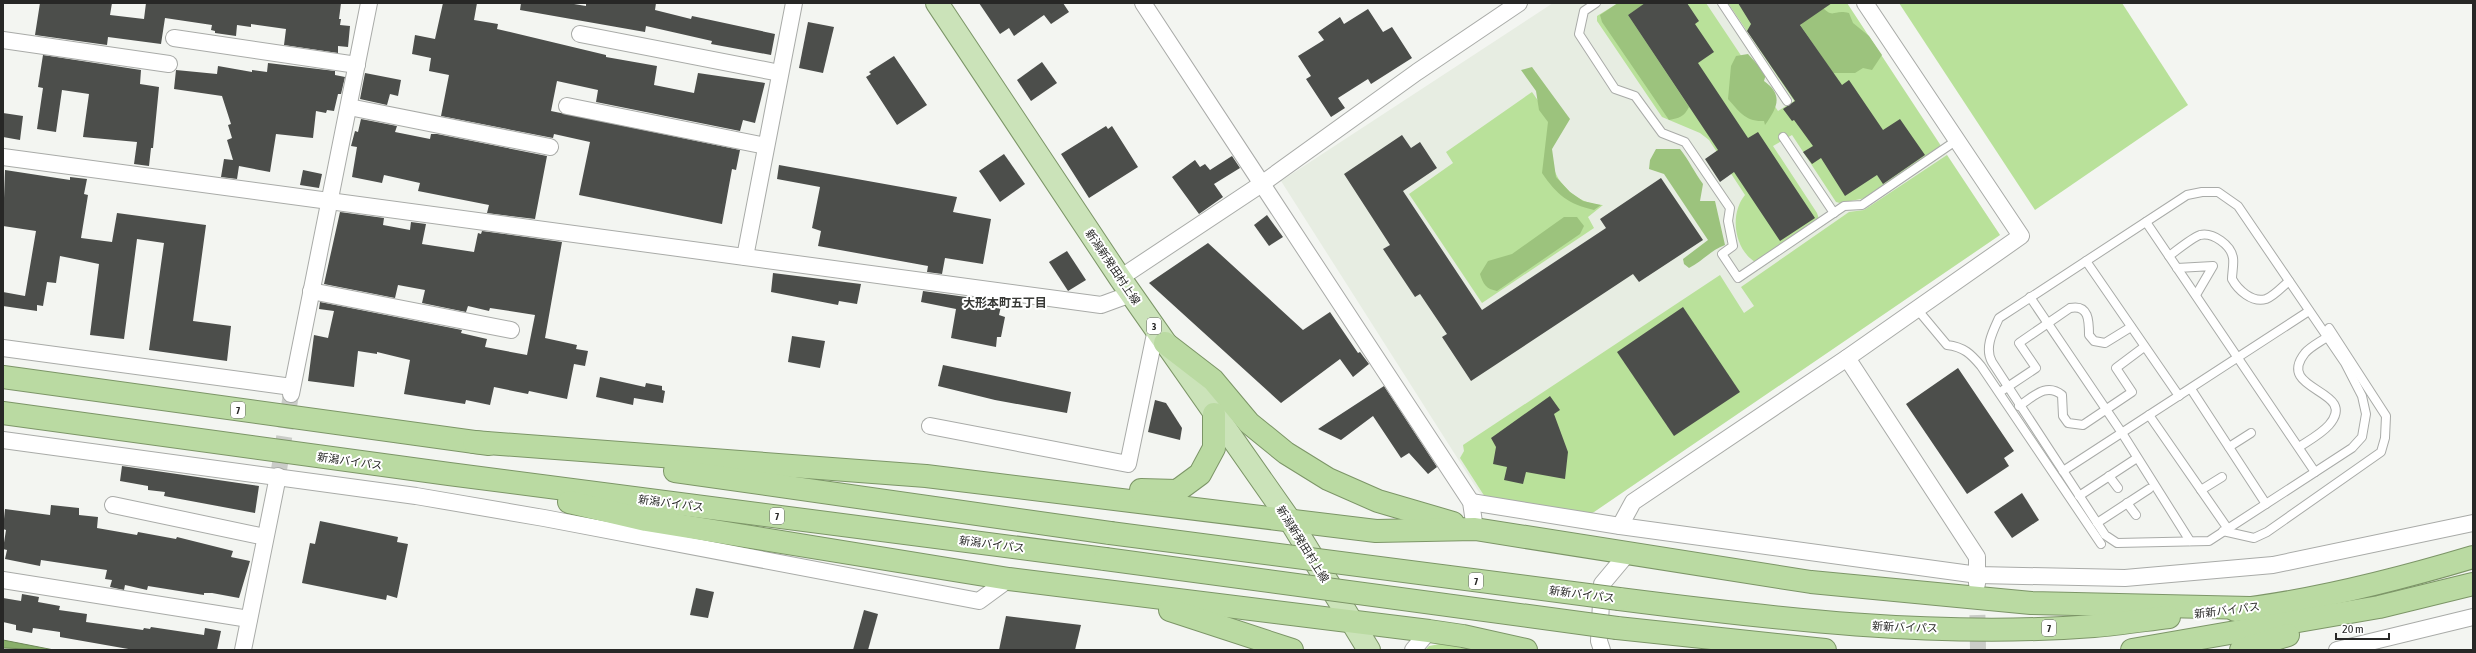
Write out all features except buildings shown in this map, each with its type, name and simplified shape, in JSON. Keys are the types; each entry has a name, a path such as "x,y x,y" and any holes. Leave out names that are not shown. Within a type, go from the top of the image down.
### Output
{"highway":[{"path":"1160,336 1213,380 1249,423 1286,453 1328,479 1378,501 1475,529 1811,582 2030,603 2250,608"},
{"name":"7","path":"3,377 474,442"},
{"name":"新潟バイパス","path":"3,413 450,474 1106,559 1617,628 1825,650"},
{"path":"474,442 968,481 1177,491 1200,474 1214,448 1214,414"},
{"name":"新新バイパス","path":"474,442 1110,533 1333,563 1746,616 1874,626 1985,630 2094,626 2250,608 2418,574 2473,557"},
{"path":"450,474 646,520 1009,579 1117,594 1349,620 1463,636 1526,650"},
{"path":"968,481 1106,497 1291,522 1376,531 1475,529"},
{"name":"新新バイパス","path":"2132,650 2379,607 2473,584"},
{"path":"1117,594 1292,650"},
{"path":"2241,650 2379,607"}],"main road":[{"name":"新潟新発田村上線","path":"937,3 1160,336 1291,522 1349,620 1369,650"}],"street":[{"path":"3,348 291,390 369,3"},
{"path":"745,257 794,3"},
{"path":"1143,3 1471,502 1475,529"},
{"path":"3,157 1101,305 1262,183 1417,72 1519,3"},
{"path":"1620,526 1633,502 1847,358 2021,236 1865,3"},
{"path":"580,34 780,73"},
{"path":"174,38 357,65"},
{"path":"3,40 169,64"},
{"path":"567,106 766,146"},
{"path":"348,107 550,148"},
{"path":"311,291 511,330"},
{"path":"930,426 1128,464 1160,336"},
{"path":"1847,358 1976,557 1978,575 1977,591"},
{"path":"3,440 278,476 544,518 979,600 1009,579"},
{"path":"243,650 278,476"},
{"path":"1471,502 1620,526 1978,575 2125,578 2273,565 2473,523"},
{"path":"113,505 266,537"},
{"path":"1602,650 1599,641 1602,584 1628,553"},
{"path":"3,580 249,619"},
{"path":"2337,650 2473,617"},
{"path":"1413,650 1429,631"}],"lane":[{"path":"1596,3 1584,12 1579,34 1615,89 1636,96 1662,133 1685,142 1730,208 1728,221 1733,246 1722,254 1738,278 1844,206 1862,205 1956,140"},
{"path":"1722,3 1787,101"},
{"path":"1783,137 1834,214"},
{"path":"2218,192 2238,206 2345,363 2362,396 2366,414 2362,436 2352,448 2209,541 2117,543 2105,535 1988,356 1991,336 2000,318 2146,222 2187,195 2218,192"},
{"path":"2146,222 2316,472"},
{"path":"2169,256 2200,235 2212,236 2223,241 2229,249 2233,258 2232,280 2244,294 2253,298 2266,299 2289,281"},
{"path":"2086,261 2179,396"},
{"path":"2177,268 2213,266 2196,296"},
{"path":"2030,297 2122,433 2190,541"},
{"path":"2000,393 2036,368 2019,343 2047,322 2070,308 2075,307 2084,310 2089,318 2089,336 2094,341 2105,343 2131,327"},
{"path":"1917,309 1947,346 1958,347 1968,352 1982,366 2101,544"},
{"path":"2063,472 2309,311"},
{"path":"2149,415 2201,490 2226,530 2254,538 2267,532 2381,452 2385,438 2386,416 2329,328"},
{"path":"2299,447 2328,426 2335,413 2335,406 2331,399 2324,393 2310,388 2300,376 2299,368 2305,353 2327,337"},
{"path":"2020,406 2048,388 2056,390 2062,395 2063,416 2068,423 2074,425 2083,424 2132,392 2116,368 2144,347"},
{"path":"2191,389 2266,504"},
{"path":"2229,447 2252,433"},
{"path":"2079,496 2137,458"},
{"path":"2109,476 2118,488"},
{"path":"2201,490 2222,477"},
{"path":"2097,523 2149,489"},
{"path":"2127,503 2136,515"}],"shaded area":[{"path":"1553,3 1847,3 2000,235 1594,512 1485,497 1479,492 1281,181"},
{"path":"1618,3 1706,3 1778,111 1794,101 1728,3 1847,3 1941,146 1866,198 1840,203 1836,202 1792,135 1773,146 1817,213 1819,219 1757,263 1743,250 1736,232 1737,212 1745,195 1709,140 1700,133 1662,117 1597,21 1597,16"},
{"path":"1618,3 1644,4 1628,15 1689,107 1685,113 1676,119 1669,120 1602,22 1600,15"},
{"path":"1899,3 2122,3 2188,105 2035,210"},
{"path":"1819,4 1831,13 1849,13 1853,23 1869,36 1882,55 1872,70 1863,68 1855,73 1833,73 1801,26 1803,13"},
{"path":"1748,54 1766,74 1764,81 1774,91 1776,97 1773,113 1765,125 1764,121 1757,121 1747,118 1728,99 1731,66 1736,56"},
{"path":"1532,67 1570,119 1552,149 1556,177 1570,192 1583,201 1601,205 1594,210 1577,205 1564,198 1558,193 1542,173 1548,122 1539,110 1536,91 1521,70"},
{"path":"1532,92 1560,132 1552,149 1554,170 1559,179 1574,195 1593,204 1603,205 1588,217 1594,228 1482,303 1409,194 1453,163 1446,152"},
{"path":"1656,149 1680,149 1703,184 1700,201 1715,201 1725,245 1689,268 1684,264 1683,259 1708,240 1664,174 1649,169 1650,160"},
{"path":"1947,155 2000,235 1594,512 1588,515 1485,497 1460,458 1464,451 1463,445 1720,275 1744,313 1754,306 1741,287 1849,212 1864,210"},
{"path":"1564,217 1577,217 1584,226 1580,234 1497,291 1486,286 1482,281 1480,274 1488,261 1512,254"},
{"path":"3,640 54,650 3,648"},
{"path":"1445,643 1491,650 1425,650 1429,646"}],"tunnel":[{"path":"278,476 291,394"},
{"path":"1977,591 1978,650"}],"district":[{"name":"大形本町五丁目","path":"1005,303"}]}
